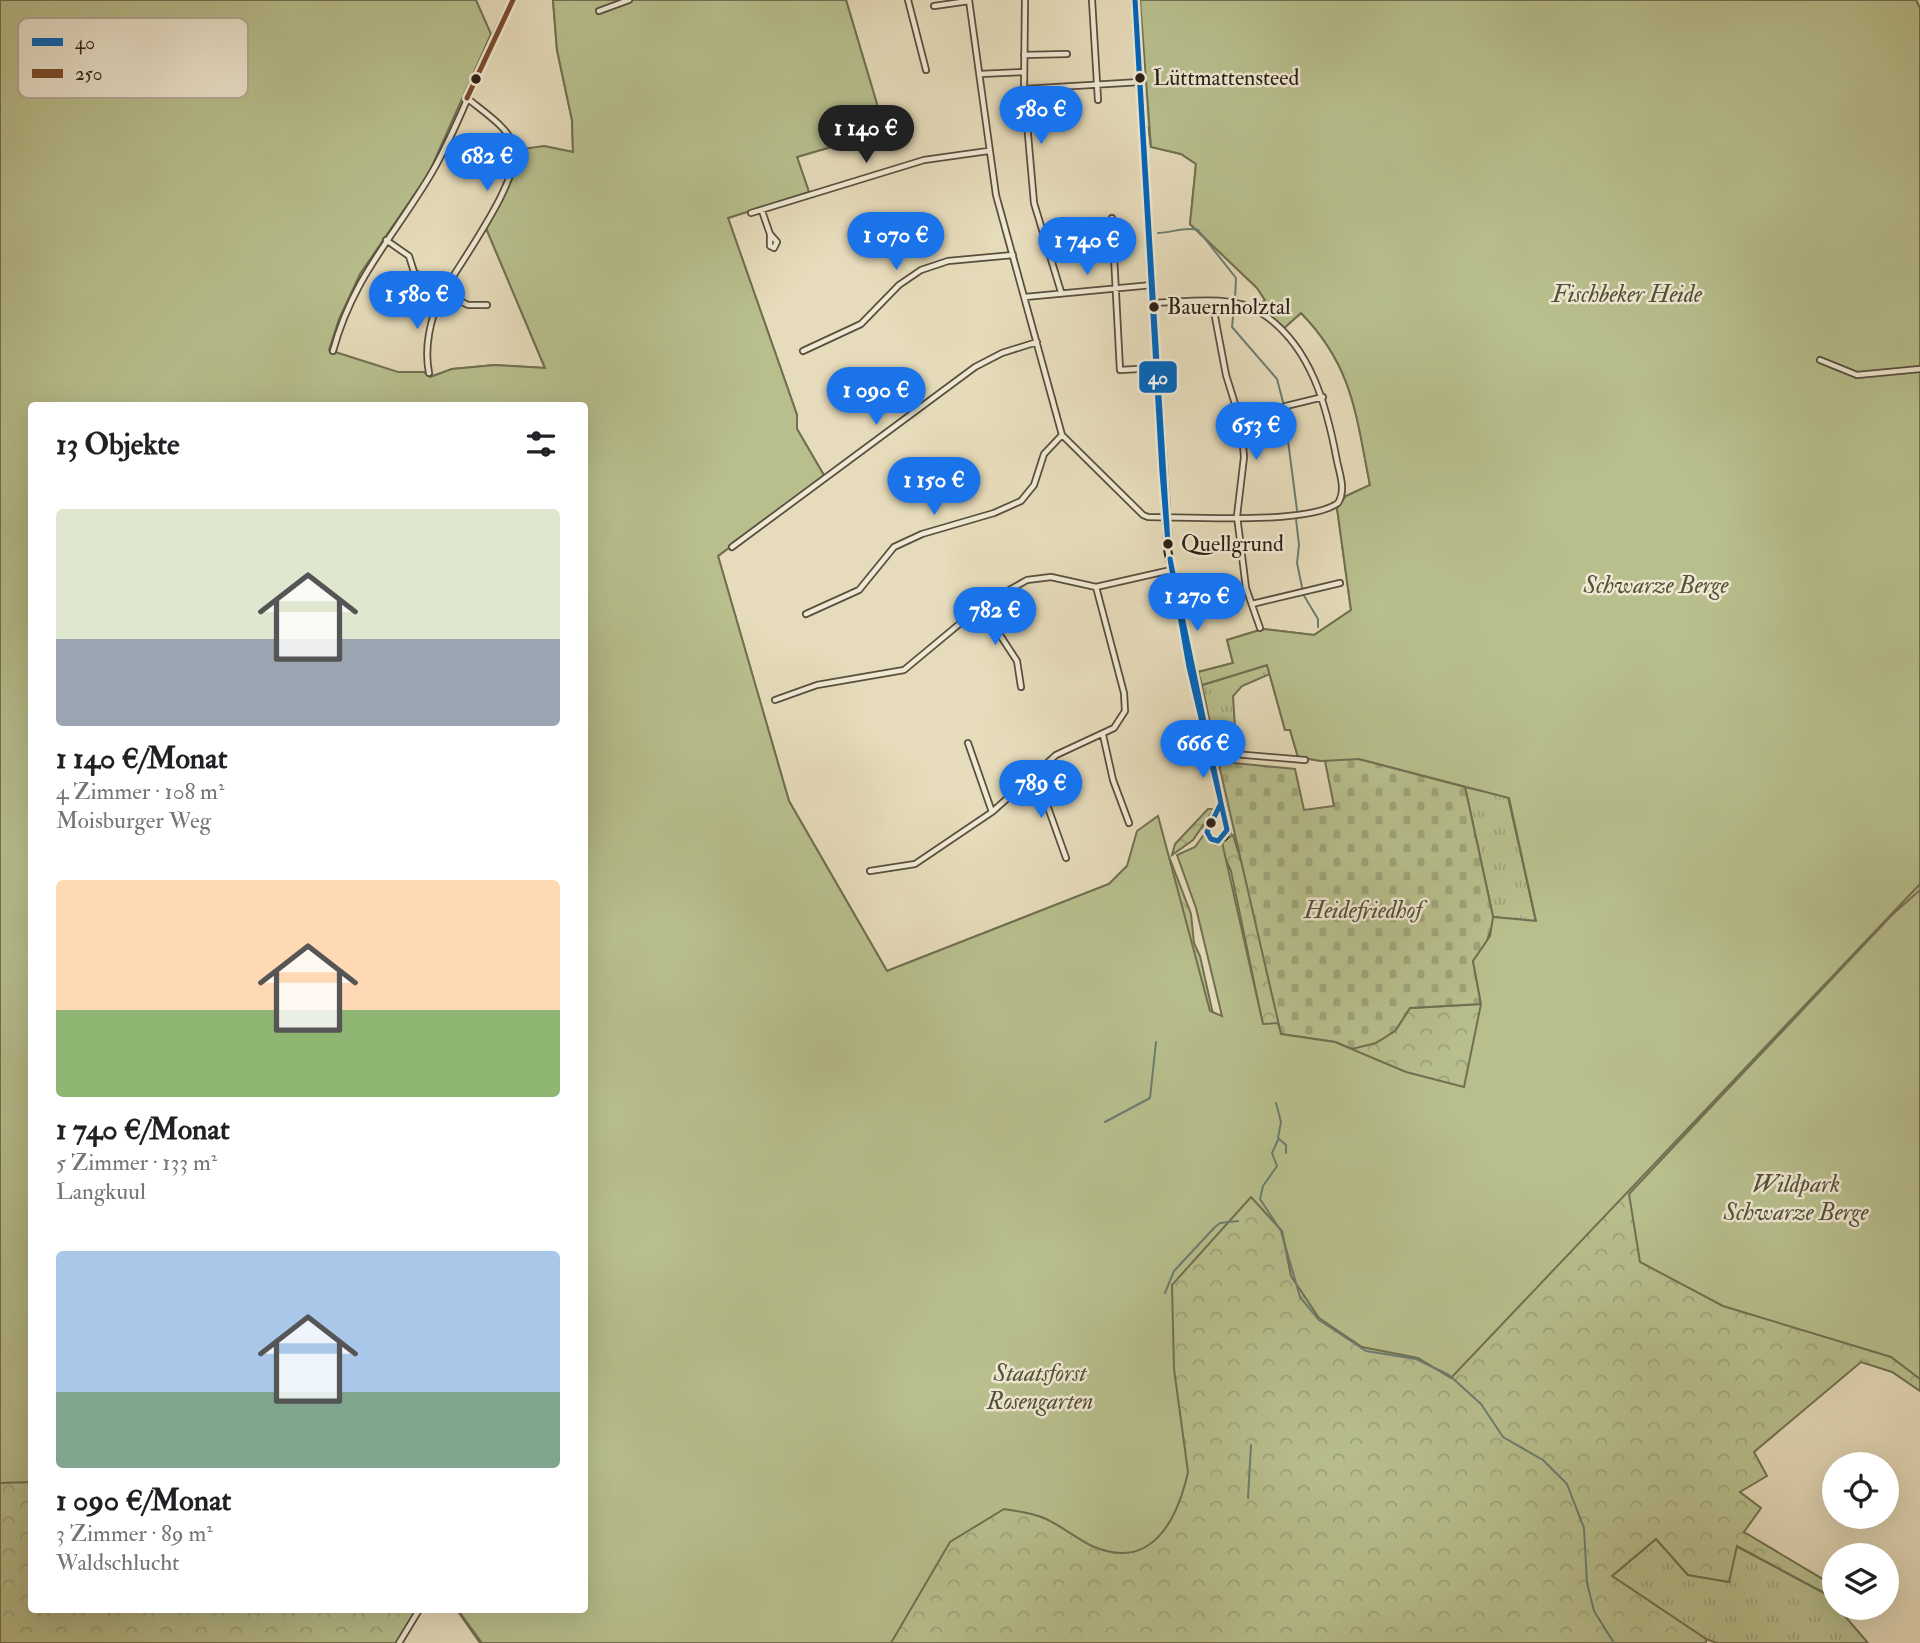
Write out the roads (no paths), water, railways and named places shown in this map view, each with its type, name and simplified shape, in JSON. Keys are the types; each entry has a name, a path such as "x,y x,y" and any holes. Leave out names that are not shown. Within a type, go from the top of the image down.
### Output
{"street":[{"path":"333,351 342,318 358,284 431,174 513,0"},
{"path":"599,11 629,0"},
{"path":"908,0 926,70"},
{"path":"1025,0 1023,72 1034,203 1061,292"},
{"path":"1092,0 1098,100"},
{"path":"1135,0 1156,368 1171,569 1221,803 1227,833 1222,840 1215,841 1207,830 1221,803"},
{"path":"934,6 969,1 988,151 1062,435 1143,515 1299,514 1333,507 1340,500 1342,484 1322,397 1302,357 1265,315 1244,305 1212,302 1153,303"},
{"path":"1024,55 1067,54"},
{"path":"980,74 1023,72"},
{"path":"1024,89 1140,82"},
{"path":"429,373 428,341 443,292 488,220 514,161 515,150 510,137 467,98"},
{"path":"751,213 924,160 988,151"},
{"path":"762,211 770,234"},
{"path":"1112,218 1121,370 1156,368"},
{"path":"386,240 409,256 414,272 443,292 468,305 487,305"},
{"path":"803,351 861,324 899,285 921,270 948,261 1013,255"},
{"path":"1025,297 1152,285"},
{"path":"1212,302 1223,363 1241,423 1244,457 1237,516 1241,564 1260,628"},
{"path":"732,547 975,367 1002,353 1037,342"},
{"path":"1820,360 1860,375 1920,369"},
{"path":"1241,423 1286,405 1322,397"},
{"path":"806,614 859,590 894,547 922,534 994,513 1021,500 1031,491 1044,454 1062,435"},
{"path":"775,699 817,685 904,670 981,606 1027,580 1051,577 1096,587 1171,569"},
{"path":"1252,604 1340,583"},
{"path":"870,871 915,864 992,812 1056,755 1103,735 1121,719 1125,702 1096,587"},
{"path":"981,606 1017,661 1021,687"},
{"path":"1103,735 1113,780 1129,823"},
{"path":"968,743 992,812"},
{"path":"1210,752 1305,760"},
{"path":"1037,774 1066,858"},
{"path":"399,1643 417,1613"}],"waterway":[{"path":"1139,0 1146,126"},
{"path":"1147,145 1156,296"},
{"path":"1158,233 1198,230 1236,278 1235,299"},
{"path":"1234,307 1232,327 1277,379 1283,402"},
{"path":"1157,312 1170,508"},
{"path":"1284,410 1297,510"},
{"path":"1296,519 1299,545 1297,563 1303,592"},
{"path":"1171,526 1172,546"},
{"path":"1303,594 1318,619 1318,627"},
{"path":"1185,621 1189,636"},
{"path":"1199,686 1212,743"},
{"path":"1215,760 1231,834"},
{"path":"1105,1122 1150,1098 1156,1042"},
{"path":"1276,1103 1281,1122 1278,1138 1286,1145 1286,1153"},
{"path":"1278,1140 1272,1153 1277,1166 1263,1186 1260,1199 1281,1231 1300,1297 1319,1320 1366,1351 1416,1359 1449,1375 1481,1404 1503,1437 1543,1460 1567,1484 1584,1528 1587,1583 1594,1611 1614,1643"},
{"path":"1165,1293 1174,1271 1215,1227 1220,1223 1238,1221"},
{"path":"1248,1498 1251,1445"}],"place":[{"name":"Lüttmattensteed","path":"1140,78"},
{"name":"Bauernholztal","path":"1154,307"},
{"name":"Quellgrund","path":"1168,544"}],"park label":[{"name":"Fischbeker Heide","path":"1627,294"},
{"name":"Schwarze Berge","path":"1656,585"},
{"name":"Heidefriedhof","path":"1363,910"},
{"name":"Wildpark Schwarze Berge","path":"1796,1198"},
{"name":"Staatsforst Rosengarten","path":"1040,1387"}]}
